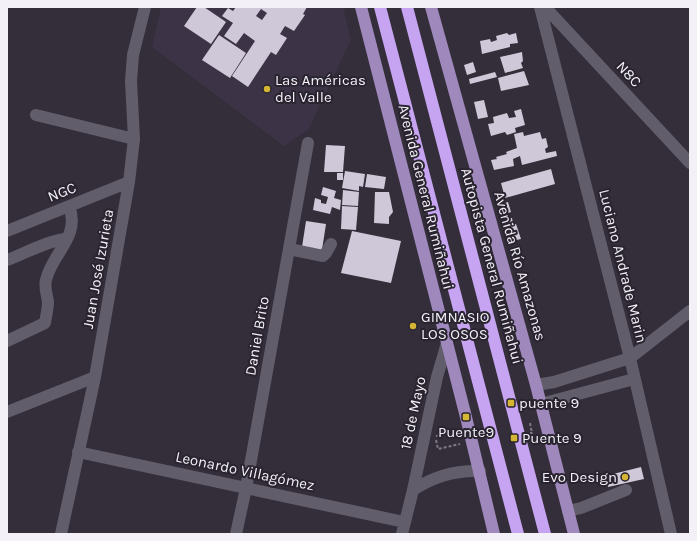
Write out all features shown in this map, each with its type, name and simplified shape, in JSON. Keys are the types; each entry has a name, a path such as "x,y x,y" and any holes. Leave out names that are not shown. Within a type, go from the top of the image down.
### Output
{"highway":[{"path":"380,7 518,534"},
{"name":"Autopista General Rumiñahui","path":"406,7 545,534"}],"main road":[{"name":"Avenida General Rumiñahui","path":"361,7 480,471 494,534"},
{"name":"Avenida Río Amazonas","path":"431,7 536,385 574,534"}],"street":[{"name":"Juan José Izurieta","path":"61,534 95,377 130,182 134,139 131,81 133,55 145,7"},
{"name":"Luciano Andrade Marin","path":"540,7 630,358 671,534"},
{"name":"N8C","path":"545,7 690,163"},
{"path":"36,114 134,139"},
{"name":"Daniel Brito","path":"236,534 246,488 308,143"},
{"name":"NGC","path":"7,231 130,182"},
{"path":"7,341 44,323 48,311 46,279 52,264 67,239 73,217 69,206"},
{"path":"7,260 52,242 67,239"},
{"path":"289,249 323,256 326,254 331,244"},
{"path":"536,385 554,382 630,358 690,311"},
{"name":"18 de Mayo","path":"403,528 413,490 437,378 447,343"},
{"path":"7,412 95,377"},
{"path":"541,404 634,379"},
{"name":"Leonardo Villagómez","path":"78,452 246,488 403,528"},
{"path":"413,490 423,483 444,474 468,470 480,471"},
{"path":"568,511 581,508 626,490"}],"path":[{"path":"458,444 438,449 435,436 469,429"}],"shaded area":[{"name":"Las Américas del Valle","path":"161,7 343,7 351,40 308,130 284,146 152,47"}],"building":[{"path":"197,7 204,7 226,22 211,44 184,26"},
{"path":"236,7 307,7 303,14 305,15 294,31 285,26 280,34 287,38 276,55 271,52 248,87 232,76 255,41 244,33 236,44 224,36 233,23 222,16 228,8 233,11","holes":["261,9 267,13 262,20 256,16"]},
{"path":"507,33 509,35 516,33 518,43 510,44 510,47 482,54 480,41 490,39 491,42 497,40 496,36"},
{"path":"219,35 246,53 230,78 202,60"},
{"path":"522,52 523,61 521,63 523,68 505,73 500,57"},
{"path":"473,62 476,72 467,75 464,65"},
{"path":"524,71 529,85 501,91 498,78"},
{"path":"495,72 497,77 470,84 469,79"},
{"path":"484,100 488,117 478,119 474,102"},
{"path":"521,109 525,125 515,128 516,132 507,135 505,132 491,136 488,124 494,123 493,117 507,113 509,118 516,117 514,111"},
{"path":"523,132 524,136 540,132 542,139 546,138 548,147 545,149 546,153 556,151 557,156 522,165 520,156 513,159 514,166 494,170 491,160 497,159 496,157 507,154 506,152 517,148 514,134"},
{"path":"326,145 345,146 343,172 324,172"},
{"path":"551,169 555,184 505,198 501,183"},
{"path":"345,171 365,174 363,187 359,186 359,191 342,188"},
{"path":"337,173 343,173 343,180 337,180"},
{"path":"367,174 386,177 384,189 365,187"},
{"path":"323,187 336,191 334,198 341,200 340,210 332,207 330,214 313,210 315,198 321,200 321,203 326,204 328,197 321,195"},
{"path":"343,190 359,192 358,206 342,205"},
{"path":"375,192 389,192 393,212 389,217 389,224 374,223"},
{"path":"508,202 511,212 505,214 502,204"},
{"path":"342,206 358,207 356,230 341,229"},
{"path":"512,218 513,224 516,224 521,239 512,241 505,219"},
{"path":"306,221 326,224 322,250 302,247"},
{"path":"352,231 401,241 391,283 341,273"},
{"name":"Evo Design","path":"641,467 644,479 608,487 605,476"}],"place":[{"name":"Las Américas del Valle","path":"267,89"},
{"name":"GIMNASIO LOS OSOS","path":"413,326"},
{"name":"puente 9","path":"511,403"},
{"name":"Puente9","path":"466,417"},
{"name":"Puente 9","path":"514,438"},
{"name":"Evo Design","path":"625,477"}]}
